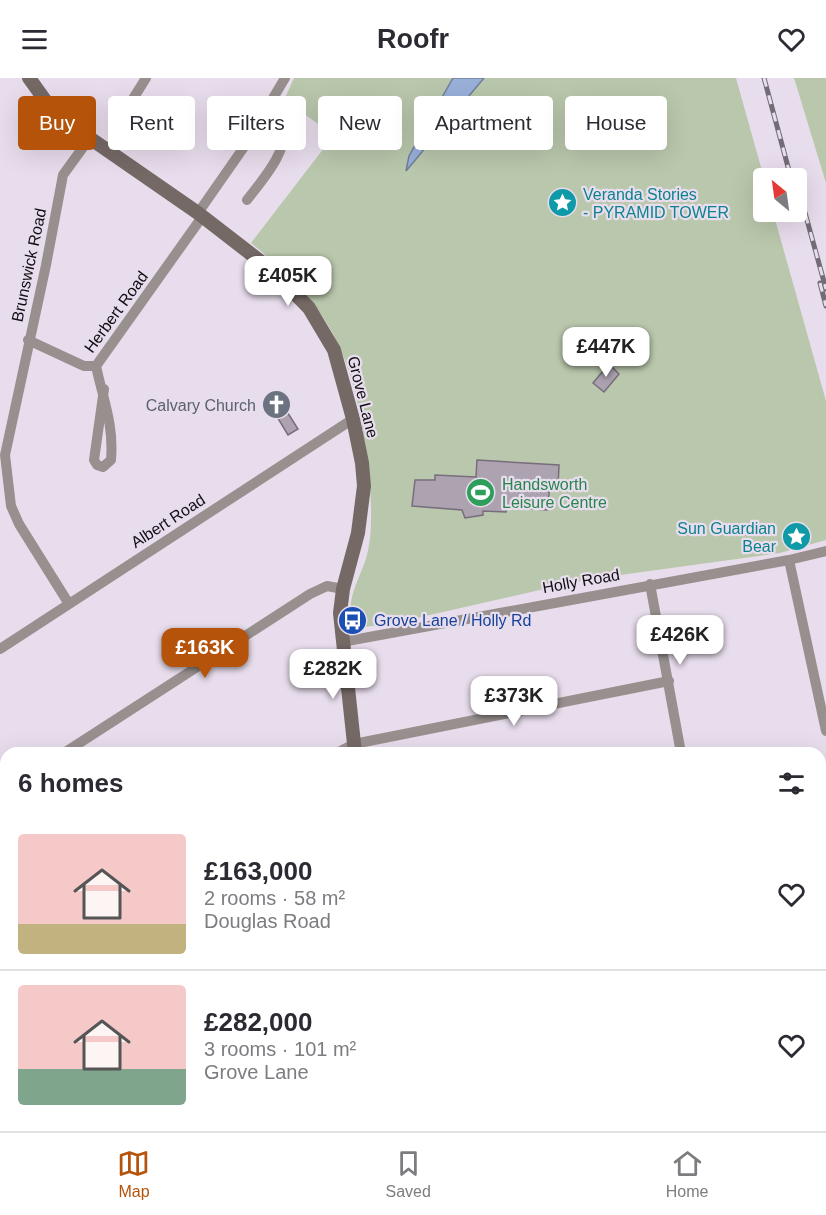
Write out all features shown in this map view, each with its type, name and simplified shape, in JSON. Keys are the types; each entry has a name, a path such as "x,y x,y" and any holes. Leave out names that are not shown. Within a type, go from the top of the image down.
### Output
{"street":[{"name":"Grove Lane","path":"29,78 42,96"},
{"path":"134,96 146,78"},
{"name":"Herbert Road","path":"275,96 285,78"},
{"name":"Grove Lane","path":"96,144 200,215 273,271 309,308 339,362 353,418 364,486 358,533 343,589 340,613 355,747"},
{"name":"Brunswick Road","path":"69,604 19,524 4,492 5,456 63,175 81,150"},
{"name":"Herbert Road","path":"28,340 84,366 96,366 242,150"},
{"path":"248,200 278,159 280,150"},
{"path":"96,366 104,389 110,413 111,460 103,467 97,465 94,460 104,389"},
{"name":"Albert Road","path":"0,649 353,418"},
{"name":"Holly Road","path":"342,642 789,560 826,550"},
{"path":"789,560 826,731"},
{"path":"650,584 680,747"},
{"path":"73,747 310,594 327,586 343,589"},
{"path":"360,747 669,681"}],"green space":[{"path":"294,78 736,78 761,168 753,168 753,222 776,222 826,401 826,540 780,553 584,580 399,622 358,628 353,620 351,602 368,551 371,510 365,446 352,382 332,331 317,309 277,265 251,243 322,150 402,150 402,96 318,96 318,124 306,115 306,96 286,96"},
{"path":"794,78 826,78 826,183"}],"water":[{"path":"453,78 484,78 469,96 443,96"},
{"path":"414,147 414,150 424,150 406,171 409,156"}],"building":[{"path":"609,364 619,374 604,392 593,383"},
{"name":"Calvary Church","path":"274,391 298,429 288,435 265,397"},
{"name":"Handsworth Leisure Centre","path":"477,460 559,465 558,487 550,487 547,510 506,507 506,512 483,511 483,515 465,518 462,510 412,506 415,480 435,480 435,475 476,477"}],"railway":[{"path":"764,78 788,168"},
{"path":"807,220 826,289"},
{"path":"820,283 826,306"}],"place":[{"name":"Veranda Stories - PYRAMID TOWER","path":"562,203"},
{"name":"Calvary Church","path":"277,405"},
{"name":"Handsworth Leisure Centre","path":"481,493"},
{"name":"Sun Guardian Bear","path":"797,537"},
{"name":"Grove Lane / Holly Rd","path":"353,620"}]}
